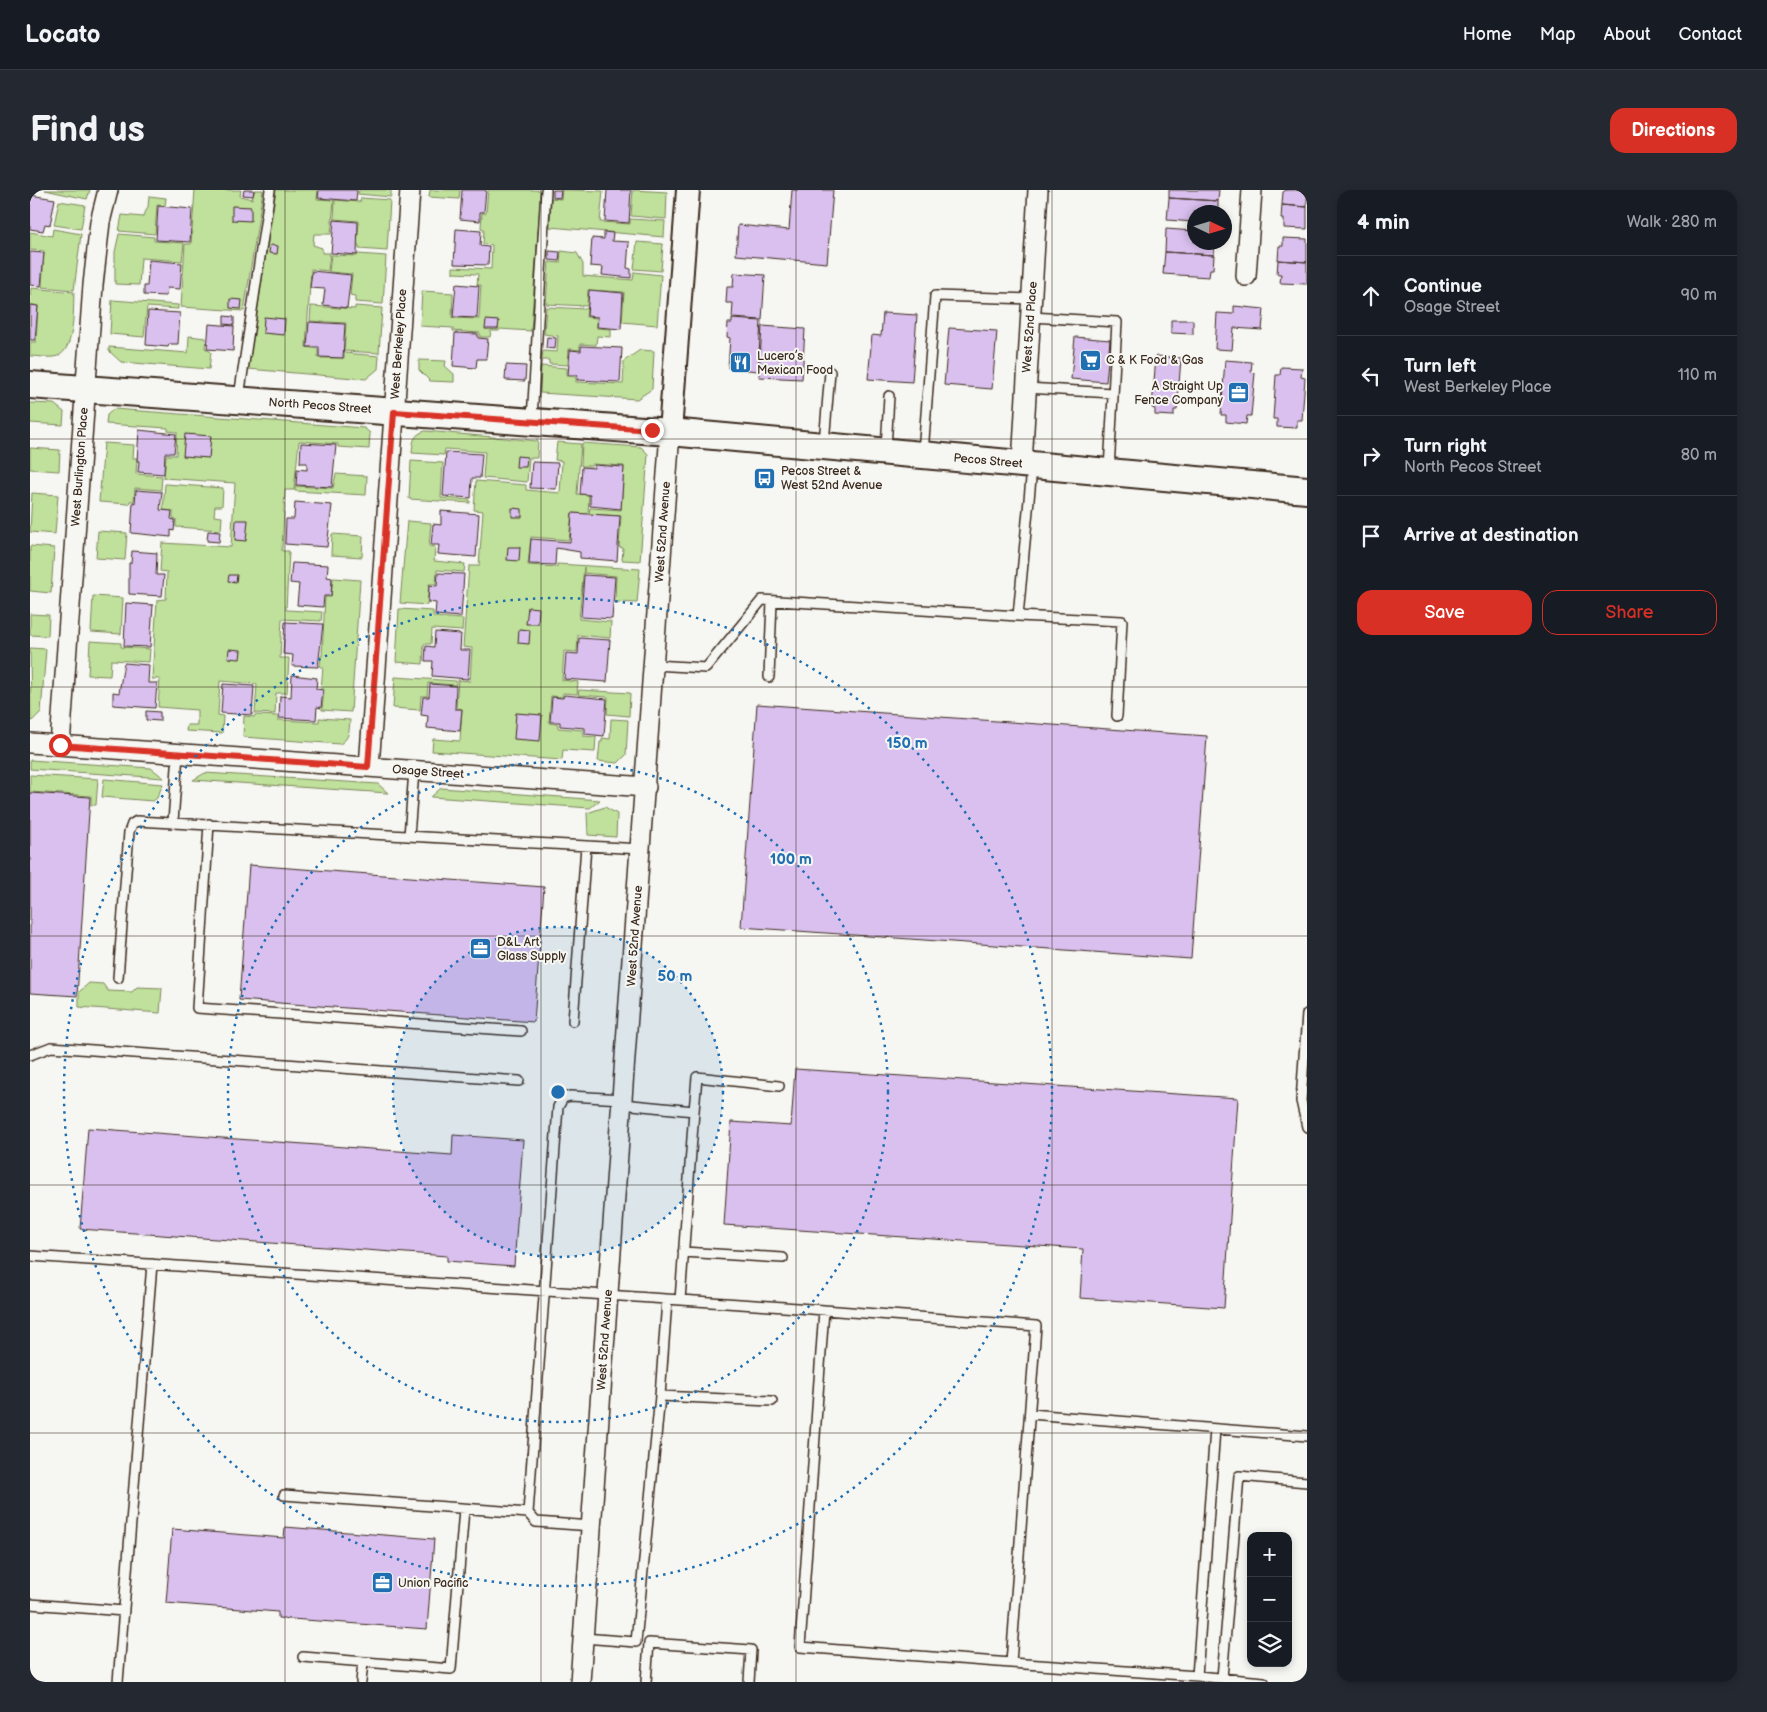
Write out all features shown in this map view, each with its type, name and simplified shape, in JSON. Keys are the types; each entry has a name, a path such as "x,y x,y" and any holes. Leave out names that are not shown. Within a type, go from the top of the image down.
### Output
{"main road":[{"name":"North Pecos Street","path":"30,385 670,432"},
{"name":"Pecos Street","path":"670,432 1307,490"}],"street":[{"name":"West Burlington Place","path":"60,745 94,277 100,222 108,190"},
{"name":"West Berkeley Place","path":"368,767 410,190"},
{"name":"West 52nd Avenue","path":"580,1682 688,190"},
{"name":"West 52nd Place","path":"1027,465 1026,388 1038,190"},
{"path":"1246,276 1252,190"},
{"name":"Osage Street","path":"30,743 646,787"}],"lane":[{"path":"238,400 270,190"},
{"path":"532,422 546,190"},
{"path":"923,455 935,296 1031,308 1117,322 1108,473"},
{"path":"824,446 830,372"},
{"path":"1026,388 1113,393"},
{"path":"885,452 889,396"},
{"path":"1018,616 1027,465"},
{"path":"654,664 706,668 762,600 1122,622 1118,716"},
{"path":"769,677 772,601"},
{"path":"172,822 178,754"},
{"path":"409,836 414,770"},
{"path":"118,978 130,828 137,820 641,849"},
{"path":"210,824 197,1008 521,1031"},
{"path":"573,1021 586,846"},
{"path":"1307,1014 1301,1101 1307,1127"},
{"path":"30,1055 51,1047 519,1082"},
{"path":"680,1300 697,1077 779,1086"},
{"path":"528,1513 559,1103 563,1098 570,1096 694,1111"},
{"path":"684,1252 783,1258"},
{"path":"30,1256 1036,1326 1011,1663"},
{"path":"118,1682 152,1264"},
{"path":"636,1642 660,1396 667,1300"},
{"path":"824,1310 800,1647 1264,1682"},
{"path":"660,1396 772,1401"},
{"path":"1030,1414 1307,1436"},
{"path":"1197,1676 1215,1429"},
{"path":"1222,1678 1239,1476 1307,1482"},
{"path":"284,1496 528,1513 536,1522 592,1526"},
{"path":"303,1658 452,1669 464,1509"},
{"path":"30,1604 124,1611"},
{"path":"584,1638 751,1650 749,1682"},
{"path":"646,1682 649,1643"},
{"path":"361,1682 363,1662"}],"green space":[{"path":"45,190 90,190 87,199"},
{"path":"195,190 241,190 240,196 252,199 255,190 263,190 244,311 181,307 185,244 191,244"},
{"path":"276,190 318,190 317,199 334,200 331,234 314,234 313,245 322,248 322,253 330,253 328,271 311,269 306,347 318,349 318,358 344,358 344,353 379,356 378,369 366,379 248,369"},
{"path":"359,190 391,190 391,197 358,194"},
{"path":"430,190 460,190 459,199 429,197"},
{"path":"488,190 541,190 531,331 500,329 499,331 491,331 490,337 480,337 480,333 453,331 453,328 420,326 422,291 453,293 452,318 479,319 481,285 477,285 478,274 453,273 453,267 491,269 492,245 483,244 484,229 481,228 482,213 486,213"},
{"path":"562,190 603,191 600,222 630,224 630,219 665,221 664,237 550,227 551,198 561,199"},
{"path":"633,190 667,192 666,219 631,216"},
{"path":"149,196 166,198 165,206 157,205 155,234 119,231 122,215 143,217 148,207"},
{"path":"361,198 390,200 387,251 359,249 359,245 357,245 359,221 334,219 335,200 360,202"},
{"path":"59,201 85,205 81,229 54,225"},
{"path":"53,229 81,234 74,290 42,287 44,251 30,250 30,232 52,236"},
{"path":"119,234 154,237 154,241 184,243 182,261 141,258 139,285 115,284 115,252"},
{"path":"637,242 663,244 661,271 634,269"},
{"path":"561,251 577,253 583,264 583,276 633,280 634,272 661,275 657,325 622,322 624,292 588,290 587,306 546,304 549,262 560,263"},
{"path":"358,254 386,256 383,304 355,302 355,296 350,295 352,274 329,272 331,255 357,256"},
{"path":"31,288 74,292 72,331 66,349 60,355 53,357 30,356 30,342 36,342 38,306 30,304"},
{"path":"112,300 178,305 178,309 147,307 144,337 110,334"},
{"path":"311,306 355,309 355,306 382,308 379,353 344,351 346,323 310,321"},
{"path":"546,307 587,309 586,317 597,318 597,328 611,329 611,337 597,336 596,345 580,344 580,350 569,349 568,365 549,364 549,360 542,360 543,351 557,352 558,336 544,334"},
{"path":"189,336 206,338 205,348 211,352 209,369 121,362 109,351 109,347 188,353"},
{"path":"640,350 654,351 652,389 637,399 540,393 541,366 567,368 567,376 576,377 576,382 623,384 624,361"},
{"path":"419,360 446,361 445,366 454,374 454,382 430,381 419,370"},
{"path":"30,403 54,404 64,412 63,425 30,423"},
{"path":"114,409 364,428 370,433 369,449 338,447 338,444 299,441 294,490 285,490 282,551 289,551 286,610 322,612 321,621 282,619 280,658 289,658 287,693 276,693 275,714 255,713 257,684 220,681 218,715 223,716 222,733 186,731 187,725 197,725 197,710 158,707 160,679 152,679 157,600 166,599 167,572 160,571 162,543 231,547 235,483 164,478 166,455 176,455 177,432 168,431 168,428 106,424 107,415"},
{"path":"425,431 538,441 537,458 529,458 527,482 483,478 485,452 445,449 444,455 412,453 414,439 418,434"},
{"path":"557,442 581,444 577,494 589,495 588,514 572,513 569,540 531,537 528,565 557,567 557,564 640,569 637,603 615,602 616,576 584,573 584,567 579,619 611,622 610,638 578,635 577,652 564,651 562,680 578,682 577,694 563,693 562,697 551,696 549,723 558,724 558,728 583,730 583,736 596,737 595,752 563,750 562,760 432,751 433,739 460,741 462,709 456,708 458,680 470,681 472,648 463,647 469,566 479,566 483,511 474,510 476,481 526,485 526,490 560,493 562,461 555,460"},
{"path":"104,443 134,445 133,458 137,458 136,474 162,476 161,490 135,488 134,501 130,501 129,504 99,502"},
{"path":"582,443 641,447 648,454 640,561 622,560 623,548 619,547 621,516 589,514 590,508 621,510 624,466 592,464 592,466 581,466"},
{"path":"30,448 60,450 59,471 30,469"},
{"path":"411,461 443,463 441,498 470,500 470,503 409,499"},
{"path":"336,474 367,476 366,495 295,491 295,486 333,488"},
{"path":"165,484 223,488 222,506 215,506 214,516 222,517 221,530 176,527 173,511 163,510"},
{"path":"32,493 58,495 55,534 30,532"},
{"path":"407,521 431,523 429,546 435,547 434,561 465,564 464,572 437,570 436,584 429,584 427,605 400,603"},
{"path":"98,531 127,533 125,560 96,558"},
{"path":"332,534 363,536 362,557 331,555"},
{"path":"30,546 54,548 51,593 30,591"},
{"path":"333,578 360,580 351,712 322,710 324,689 321,689 323,667 320,667 325,597 331,597"},
{"path":"93,596 123,598 121,634 91,632"},
{"path":"399,609 433,611 433,617 463,619 462,631 432,629 431,644 424,644 423,664 396,662"},
{"path":"30,614 49,615 48,636 30,635"},
{"path":"90,641 121,643 121,647 150,649 149,662 111,660 110,676 88,675"},
{"path":"30,648 46,649 41,712 31,722"},
{"path":"395,677 456,681 456,685 428,683 427,696 421,696 420,710 393,708"},
{"path":"579,690 630,693 629,716 607,714 608,697 578,695"},
{"path":"255,715 278,716 278,720 319,722 319,718 350,720 349,730 346,739 340,744 243,737 244,716 254,717"},
{"path":"611,719 628,720 626,755 618,763 598,761 602,738 610,739"},
{"path":"30,760 151,768 164,778 30,769"},
{"path":"205,773 378,784 388,793 193,780"},
{"path":"30,775 98,779 96,805 91,805 91,796 30,792"},
{"path":"104,779 163,784 157,798 153,801 102,797"},
{"path":"441,788 600,800 590,808 431,797"},
{"path":"605,807 617,814 616,837 588,835 587,813"},
{"path":"89,983 103,984 108,991 132,992 137,987 162,988 160,1013 79,1007 79,992"}],"building":[{"path":"244,190 254,190 253,196 243,195"},
{"path":"319,190 357,190 356,201 318,198"},
{"path":"462,190 486,190 484,212 480,212 480,221 460,219"},
{"path":"553,190 561,190 560,198 553,197"},
{"path":"607,190 631,190 629,223 605,221"},
{"path":"792,190 833,190 827,263 736,255 738,225 789,230"},
{"path":"1169,190 1219,190 1218,201 1169,198"},
{"path":"1286,190 1307,190 1307,207 1282,205 1283,192"},
{"path":"30,195 55,199 50,225 45,224 43,231 30,229"},
{"path":"1169,198 1218,201 1218,205 1187,205 1187,221 1167,220"},
{"path":"1282,205 1307,207 1307,229 1284,228 1284,219 1281,219"},
{"path":"158,206 192,209 190,242 156,240"},
{"path":"232,206 251,207 251,221 232,220"},
{"path":"334,220 358,222 357,255 331,253"},
{"path":"456,229 481,231 480,246 489,247 488,265 454,264"},
{"path":"1166,229 1187,230 1187,250 1214,250 1214,255 1165,252"},
{"path":"604,232 613,233 612,241 629,242 627,268 631,269 631,278 602,275 603,267 590,266 592,238 604,239"},
{"path":"1283,238 1307,239 1307,262 1278,260 1279,246 1283,246"},
{"path":"270,245 278,246 277,254 269,253"},
{"path":"549,251 560,252 559,261 549,260"},
{"path":"30,252 44,253 41,286 30,285"},
{"path":"1165,252 1214,255 1213,269 1210,269 1209,277 1163,274"},
{"path":"149,260 182,263 180,289 167,288 166,296 144,295 144,286 147,286"},
{"path":"1278,260 1307,262 1307,284 1280,283 1281,274 1277,274"},
{"path":"312,271 351,275 347,308 323,305 325,289 310,288"},
{"path":"734,273 765,275 762,320 732,318 733,303 726,303 727,287 733,287"},
{"path":"456,284 479,286 477,318 453,317"},
{"path":"589,290 623,293 621,329 597,327 598,317 587,316"},
{"path":"230,299 242,300 241,309 230,308"},
{"path":"30,305 38,306 35,340 30,340"},
{"path":"1234,306 1264,309 1262,330 1234,328 1232,350 1215,349 1217,313 1234,314"},
{"path":"148,311 180,313 178,344 169,344 168,347 146,345"},
{"path":"883,313 917,315 912,382 868,379 872,335 881,336"},
{"path":"224,316 234,317 234,325 224,324"},
{"path":"264,317 285,319 284,335 263,333"},
{"path":"732,319 761,321 758,371 728,368 730,338 727,337 728,323 732,323"},
{"path":"486,320 499,321 498,329 485,329"},
{"path":"1171,320 1193,320 1193,334 1171,333"},
{"path":"309,322 345,324 343,358 319,357 319,347 307,347"},
{"path":"209,324 234,326 233,351 207,349"},
{"path":"762,326 805,329 802,379 759,377"},
{"path":"949,328 997,331 992,389 944,385"},
{"path":"455,333 478,334 478,338 488,339 486,359 477,359 476,368 453,366"},
{"path":"547,337 556,338 555,349 546,348"},
{"name":"C & K Food & Gas","path":"1075,337 1110,340 1106,382 1071,379"},
{"path":"581,346 622,348 620,382 577,380 578,375 568,375 570,350 581,351"},
{"path":"1156,356 1181,358 1177,410 1174,410 1174,416 1155,415 1155,409 1152,408"},
{"path":"1225,360 1252,362 1251,372 1255,373 1251,416 1247,416 1246,424 1226,422 1226,415 1221,415"},
{"path":"506,365 526,366 525,381 505,380"},
{"path":"1281,367 1302,368 1301,377 1305,378 1302,420 1297,420 1297,428 1277,427 1277,419 1273,419 1276,375 1280,375"},
{"path":"139,430 176,434 174,453 165,453 164,474 138,472"},
{"path":"185,434 211,436 209,458 183,456"},
{"path":"301,443 336,445 332,487 296,485 297,469 307,470 307,463 300,463"},
{"path":"446,452 482,454 480,478 472,478 471,498 443,496"},
{"path":"517,456 527,457 526,467 516,467"},
{"path":"532,462 558,463 556,489 530,488"},
{"path":"594,465 624,467 621,509 590,506 590,495 580,494 582,467 594,468"},
{"path":"136,490 162,492 160,510 172,511 171,519 175,520 174,531 171,530 171,537 131,533 133,502 135,503"},
{"path":"295,502 332,505 327,547 285,544 286,519 294,519"},
{"path":"512,508 522,509 522,517 512,517"},
{"path":"441,511 479,514 476,557 438,554 439,545 431,545 433,524 441,525"},
{"path":"572,513 620,516 617,561 580,558 580,552 556,548 555,565 529,564 531,539 570,542"},
{"path":"236,520 248,520 246,541 235,540"},
{"path":"208,531 220,532 219,542 207,541"},
{"path":"508,547 520,547 519,561 507,560"},
{"path":"132,551 157,553 156,575 164,575 162,596 129,594 129,563 131,563"},
{"path":"292,563 328,565 327,577 332,578 331,596 324,596 323,607 297,605 299,584 290,583"},
{"path":"438,573 464,574 461,617 435,615 436,603 428,602 429,585 437,586"},
{"path":"229,575 237,575 236,582 228,581"},
{"path":"584,575 615,577 612,619 581,617"},
{"path":"126,603 153,605 150,647 124,646"},
{"path":"528,607 539,608 538,624 526,624"},
{"path":"285,622 323,624 318,667 292,666 293,655 283,654"},
{"path":"519,629 530,630 529,644 518,643"},
{"path":"435,632 461,634 460,650 470,650 468,679 432,676 433,661 425,661 426,646 434,647"},
{"path":"579,638 610,640 607,682 564,679 566,653 578,654"},
{"path":"229,649 241,650 240,659 228,658"},
{"path":"124,663 149,665 148,683 157,683 155,708 113,705 113,692 119,693"},
{"path":"292,675 317,678 316,689 323,690 321,708 317,707 316,720 279,718 280,696 291,697"},
{"path":"223,684 254,686 252,715 221,713"},
{"path":"430,684 456,686 455,709 462,709 460,731 427,728 428,716 421,715 423,697 429,697"},
{"path":"564,695 607,699 604,736 585,734 585,728 560,726 560,722 550,722 552,697 563,698"},
{"path":"757,704 1207,736 1191,959 741,927"},
{"path":"146,711 160,712 160,721 146,720"},
{"path":"516,713 542,715 540,741 514,739"},
{"path":"30,793 90,797 77,996 30,993"},
{"path":"249,865 544,887 534,1022 239,1000"},
{"path":"795,1069 1238,1098 1224,1308 1080,1298 1083,1249 724,1225 731,1122 791,1126"},
{"path":"88,1128 452,1155 453,1135 523,1140 514,1266 447,1261 447,1256 80,1229"},
{"path":"285,1527 434,1539 427,1629 278,1618 278,1612 166,1603 172,1529 284,1538"}],"place":[{"name":"C & K Food & Gas","path":"1090,360"},
{"name":"Lucero’s Mexican Food","path":"741,363"},
{"name":"A Straight Up Fence Company","path":"1239,393"},
{"name":"Pecos Street & West 52nd Avenue","path":"765,478"},
{"name":"D&L Art Glass Supply","path":"481,949"},
{"name":"Union Pacific","path":"382,1583"}],"route":[{"path":"60,745 368,767 394,412 652,430"}]}
